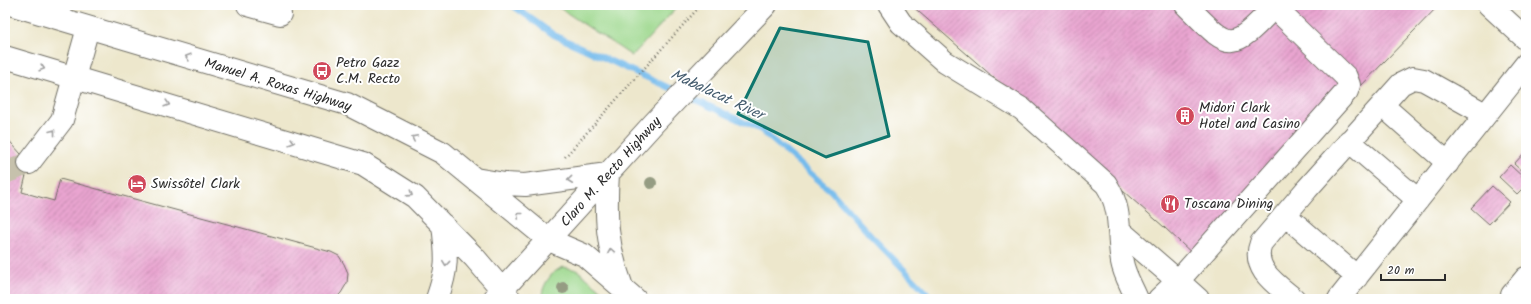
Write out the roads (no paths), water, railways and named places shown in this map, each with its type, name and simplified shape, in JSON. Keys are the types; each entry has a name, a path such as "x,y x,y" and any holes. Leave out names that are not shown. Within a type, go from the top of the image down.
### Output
{"main road":[{"name":"Manuel A. Roxas Highway","path":"12,5 45,10 88,28 347,104 443,153 549,240 584,255 629,294"},
{"path":"248,5 280,14"},
{"name":"Claro M. Recto Highway","path":"502,296 549,240 654,123 766,5"},
{"path":"888,5 901,23 945,62 1022,109 1106,184 1116,203 1122,263 1137,299"},
{"path":"1159,299 1199,260 1347,91 1349,84 1346,77 1275,6 1250,32 1239,39 1229,41 1220,38 1186,5"},
{"path":"1489,5 1526,39"},
{"path":"29,163 62,120 88,28"},
{"path":"5,57 363,164 415,197 443,225 502,296"},
{"path":"1339,299 1526,64"},
{"path":"1294,299 1261,269 1257,253 1261,243 1349,141 1401,84 1413,78 1424,80 1486,114"},
{"path":"1382,105 1448,163"},
{"path":"1349,141 1418,200"},
{"path":"474,179 505,184 541,184 608,174 607,228 612,259 629,294"},
{"path":"1285,214 1357,277"},
{"path":"437,299 445,275 447,258 443,225"},
{"path":"1119,230 1198,299"},
{"path":"1511,299 1512,295 1526,278"}],"waterway":[{"name":"Mabalacat River","path":"512,5 554,35 761,130 831,191 870,235 933,299"}],"tunnel":[{"path":"5,173 29,163"}],"place":[{"name":"Petro Gazz C.M. Recto","path":"322,71"},
{"name":"Midori Clark Hotel and Casino","path":"1185,116"},
{"name":"Swissôtel Clark","path":"137,184"},
{"name":"Toscana Dining","path":"1170,204"}]}
